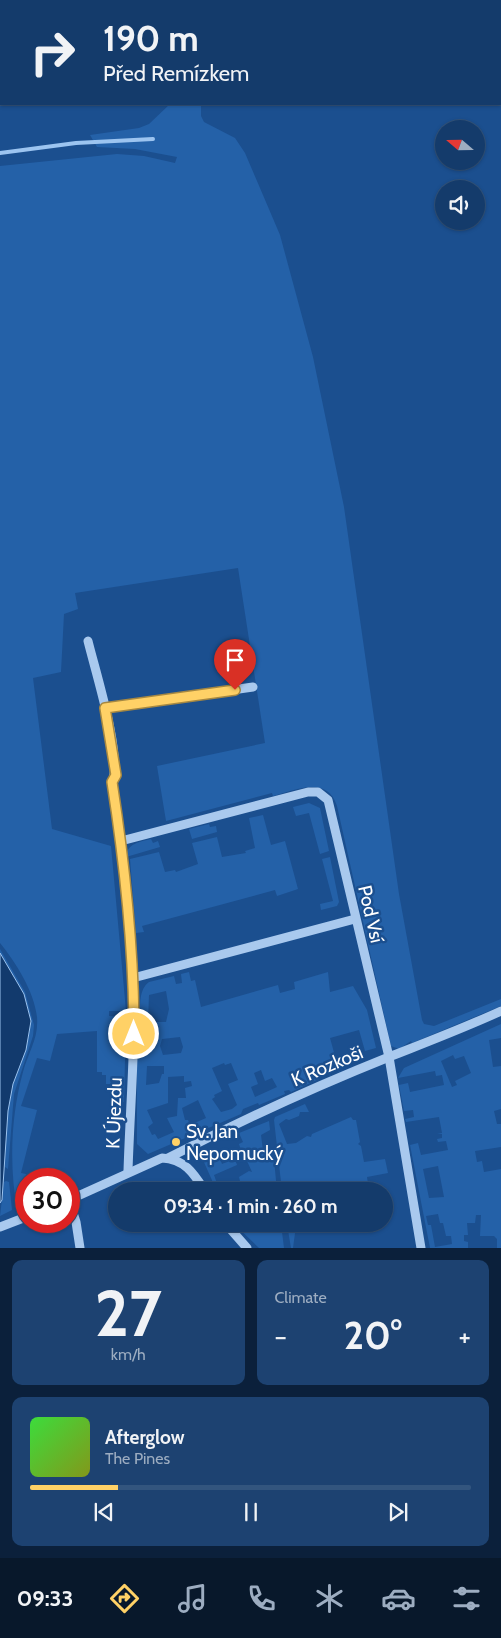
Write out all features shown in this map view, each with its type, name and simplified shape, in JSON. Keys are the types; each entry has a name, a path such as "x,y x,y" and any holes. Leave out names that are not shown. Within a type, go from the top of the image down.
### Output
{"street":[{"name":"K Újezdu","path":"88,641 105,708 116,775 112,782 121,841 133,978 133,1042 128,1171"},
{"path":"105,708 253,687"},
{"name":"Pod Vsí","path":"121,841 308,792 318,792 324,795 331,804 355,919 389,1057 421,1248"},
{"path":"133,978 355,919"},
{"name":"K Rozkoši","path":"80,1195 128,1171 155,1160 168,1158 268,1109 389,1057 451,1034 501,1011"},
{"path":"168,1158 186,1165 198,1182"},
{"path":"0,1227 15,1221"},
{"path":"233,1232 247,1248"},
{"path":"78,1233 80,1248"}],"shaded area":[{"path":"169,105 201,105 201,116 204,122 235,138 245,153 280,235 313,357 344,507 399,894 422,1020 424,1024 434,1026 501,999 501,1006 412,1043 411,1041 399,1049 391,1046 337,806 332,796 326,791 310,787 273,796 272,793 166,821 157,766 265,743 238,568 75,593 78,609 64,614 61,672 33,678 52,829 111,846 126,1011 109,1011 109,1016 126,1017 124,1102 113,1102 113,1084 106,1084 106,1075 102,1075 102,1072 97,1072 97,1031 57,1034 50,1061 37,1058 21,1106 37,1110 22,1168 15,1168 15,1198 12,1140 16,1105 25,1065 35,1039 37,1017 28,987 18,968 0,943 0,166 117,154 144,156 175,163 177,157 135,149 97,147 90,135 139,128 149,124"},
{"path":"309,803 320,808 329,851 320,854 309,813 296,816 293,807"},
{"path":"263,815 271,845 285,841 298,889 277,896 275,890 142,926 144,932 136,933 130,859 159,852 165,872 175,870 176,872 198,864 192,843 217,837 222,857 246,853 245,851 255,848 249,818"},
{"path":"209,824 210,827 216,826 217,832 192,839 189,829"},
{"path":"151,839 153,843 158,841 160,847 126,857 131,846"},
{"path":"330,857 339,902 337,906 321,910 320,904 333,901 322,859"},
{"path":"0,949 25,992 34,1025 33,1036 14,1094 8,1169 5,1167 7,1116 13,1084 26,1050 31,1021 24,994 0,953"},
{"path":"0,953 24,994 31,1021 26,1050 13,1084 8,1111 2,1200 0,1203"},
{"path":"189,972 191,981 195,980 201,1007 278,985 280,993 295,989 294,982 328,972 330,992 353,986 367,1010 376,1048 365,1051 359,1030 330,1038 340,1074 336,1066 328,1069 331,1077 326,1070 319,1073 319,1079 291,1092 289,1090 284,1091 285,1094 259,1105 258,1103 243,1109 241,1114 148,1154 137,1144 137,1036 140,1022 140,1000 144,987 149,982 174,976 176,984 182,983 181,974","holes":["166,991 169,1009 166,1022 148,1022 149,995","180,1037 183,1047 181,1053 163,1055 160,1046 162,1039","224,1063 225,1065 231,1063 238,1080 228,1084 237,1105 232,1109 221,1112 212,1099 215,1097 214,1095 222,1091 212,1068","147,1066 164,1066 164,1074 162,1074 159,1083 146,1085","261,1070 265,1081 272,1078 277,1087 255,1097 251,1087 258,1084 254,1073","184,1076 184,1082 191,1081 192,1086 185,1088 186,1098 178,1098 177,1116 167,1118 174,1132 158,1139 155,1134 152,1135 148,1127 153,1123 147,1110 168,1103 168,1077","198,1100 206,1118 190,1125 188,1120 185,1120 182,1108"]},
{"path":"501,1024 501,1038 489,1040 493,1067 501,1066 501,1109 494,1111 497,1124 501,1124 501,1147 475,1151 477,1162 482,1161 484,1172 501,1169 501,1248 497,1248 497,1239 494,1236 480,1236 481,1215 476,1215 475,1223 467,1223 468,1235 464,1235 464,1241 468,1242 468,1248 430,1248 410,1145 418,1143 421,1155 448,1150 446,1141 438,1142 437,1139 442,1138 442,1134 437,1134 442,1133 439,1117 406,1122 405,1119 414,1117 413,1110 404,1111 399,1085 408,1083 410,1092 444,1085 442,1075 436,1076 435,1071 398,1078 404,1068","holes":["453,1055 455,1059 464,1056 471,1073 455,1081 457,1085 452,1087 441,1061","438,1166 444,1197 429,1198 423,1169","438,1214 440,1223 443,1223 446,1236 451,1236 452,1244 435,1247 431,1225 428,1225 426,1216"]},
{"path":"305,1104 309,1112 300,1112 299,1116 289,1120 286,1119 279,1124 287,1144 296,1143 307,1136 311,1137 312,1134 351,1117 353,1120 356,1120 360,1142 358,1144 361,1146 364,1162 385,1159 388,1173 367,1177 368,1182 281,1182 275,1117"},
{"path":"269,1121 270,1130 261,1135 263,1151 258,1152 256,1149 235,1159 237,1165 214,1175 217,1182 213,1182 199,1151 203,1149 210,1164 220,1159 222,1164 231,1160 229,1155 241,1150 239,1144 243,1142 239,1133"},
{"path":"273,1149 276,1182 238,1182 240,1181 239,1177 249,1171 252,1172 247,1161"},
{"path":"4,1182 9,1182 12,1210 0,1216"},
{"path":"242,1232 282,1232 284,1248 259,1248"},
{"path":"288,1232 295,1232 293,1248 291,1248"}],"waterway":[{"path":"0,153 76,143 153,139"}],"place":[{"name":"Sv. Jan Nepomucký","path":"176,1142"}],"route":[{"path":"134,1034 133,978 121,841 112,782 116,775 105,708 235,690"}]}
